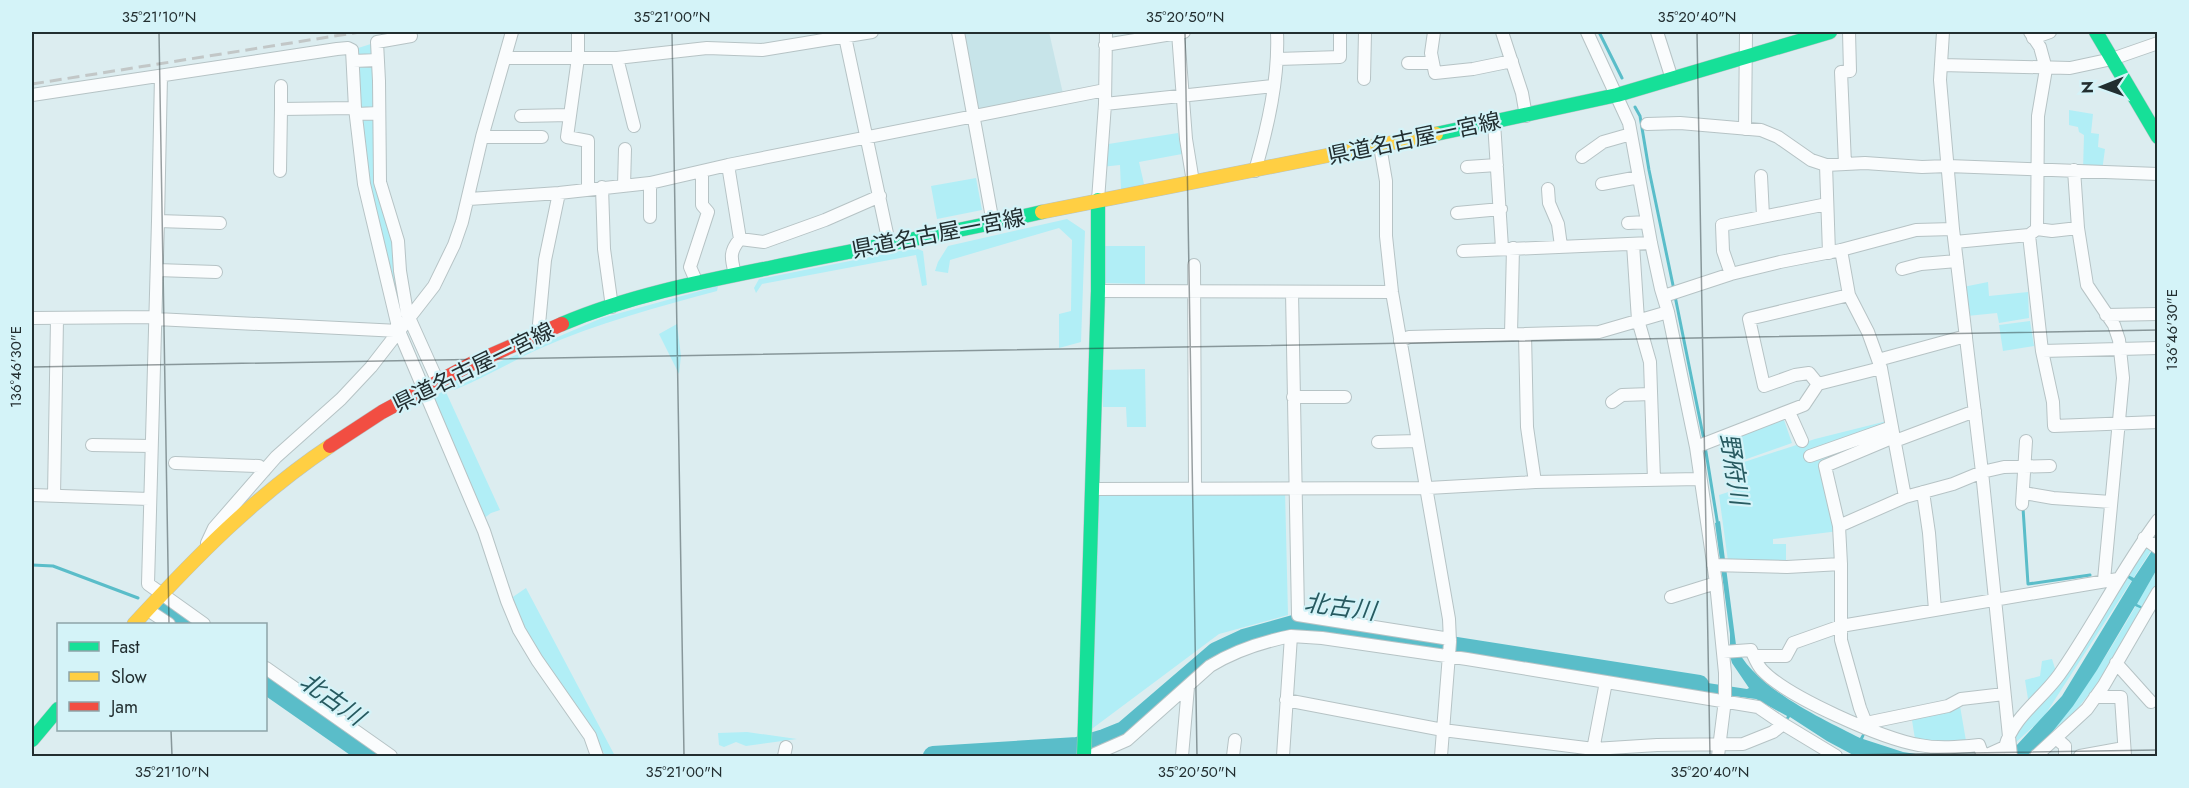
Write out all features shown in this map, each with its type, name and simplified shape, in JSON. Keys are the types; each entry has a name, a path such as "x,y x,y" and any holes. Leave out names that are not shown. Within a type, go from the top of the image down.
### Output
{"main road":[{"name":"県道名古屋一宮線","path":"135,623 204,549 278,483 314,457 382,412 424,389 473,363 568,322 612,307 735,274 946,234 1098,200 1526,116 1617,95 1830,32"},
{"path":"2096,32 2157,137"},
{"path":"1089,755 1085,734 1098,291 1098,200"},
{"path":"32,740 57,710"}],"street":[{"path":"204,549 214,528 296,436 341,399 371,367 434,286 454,245 469,199 482,137 512,32"},
{"path":"578,32 578,58 567,137 588,141 588,189"},
{"path":"505,58 617,58 707,48 762,50 844,34 872,32"},
{"path":"958,32 993,223"},
{"path":"1098,200 1105,104 1106,32"},
{"path":"1106,45 1181,32 1186,139 1193,182"},
{"path":"1255,171 1264,139 1278,59 1277,32"},
{"path":"1278,59 1340,57 1340,32"},
{"path":"1364,79 1365,32"},
{"path":"1434,32 1431,53 1435,73 1473,69 1512,61"},
{"path":"1502,32 1526,116"},
{"path":"1587,32 1629,123 1651,243 1670,294 1668,312 1702,445 1700,479 1719,565 1716,583 1726,652 1725,695 1719,751"},
{"path":"1657,32 1672,79"},
{"path":"1746,32 1746,129"},
{"path":"1845,164 1841,72 1850,72 1849,32"},
{"path":"1943,32 1940,80 1953,229 1982,472 2011,752"},
{"path":"2050,32 2031,35 2040,47 2046,69 2038,116 2033,232 2042,351 2053,402 2054,426 2157,422"},
{"path":"844,34 890,243"},
{"path":"411,36 377,42 380,182 398,241 407,313 438,382"},
{"path":"1941,65 2070,68 2112,59 2157,43"},
{"path":"32,95 337,49 352,50 355,111 364,184 399,331 484,531 519,630 590,736 597,756"},
{"path":"617,58 634,126"},
{"path":"353,61 378,60"},
{"path":"1408,63 1433,63"},
{"path":"161,76 148,584 203,623"},
{"path":"280,171 281,86"},
{"path":"1105,104 1273,86"},
{"path":"469,199 559,193 650,183 728,165 1105,90"},
{"path":"281,109 380,113"},
{"path":"521,116 570,115"},
{"path":"1494,122 1501,209 1508,248 1512,334"},
{"path":"1647,124 1680,123 1761,130 1770,133 1811,160 1826,165 1876,163 1922,167 2037,168 2157,174"},
{"path":"1582,157 1603,142 1631,134"},
{"path":"482,137 542,137"},
{"path":"1380,146 1386,181 1386,236 1392,292 1428,488 1449,619 1450,648 1441,756"},
{"path":"624,186 625,149"},
{"path":"728,165 740,239"},
{"path":"1467,167 1497,165"},
{"path":"1826,165 1827,204 1835,251 1849,295 1869,332 1879,364 1905,497"},
{"path":"2074,170 2078,228 2087,285 2114,325 2124,378 2104,580"},
{"path":"697,283 690,267 708,212 702,205 702,172"},
{"path":"1761,176 1763,216"},
{"path":"1602,184 1638,177"},
{"path":"364,184 380,182"},
{"path":"650,183 650,217"},
{"path":"602,187 604,249 612,307"},
{"path":"1548,189 1549,203 1558,224 1561,246"},
{"path":"538,335 545,260 559,193"},
{"path":"740,239 764,242 825,220 880,196"},
{"path":"1731,274 1723,251 1722,225 1827,204"},
{"path":"1457,213 1501,209"},
{"path":"158,221 220,223"},
{"path":"1628,223 1647,222"},
{"path":"1955,242 2078,228"},
{"path":"1670,294 1731,274 1916,230 1953,229"},
{"path":"735,274 731,261 732,248 740,239"},
{"path":"1463,251 1651,243"},
{"path":"1633,244 1638,320 1650,362 1654,480"},
{"path":"1902,269 1921,264 1957,261"},
{"path":"1194,265 1195,489"},
{"path":"157,270 216,272"},
{"path":"1098,291 1392,292"},
{"path":"1292,292 1298,615 1606,682 1725,695 1758,707 1836,756"},
{"path":"1818,384 1809,373 1795,375 1764,386 1749,319 1849,295"},
{"path":"1400,341 1409,337 1599,332 1668,312"},
{"path":"2106,315 2157,314"},
{"path":"32,318 156,318 399,331"},
{"path":"54,496 57,319"},
{"path":"1525,334 1527,426 1535,482"},
{"path":"1702,445 1804,405 1818,384 1966,336"},
{"path":"2042,351 2157,348"},
{"path":"1612,402 1622,395 1651,394"},
{"path":"1293,397 1345,397"},
{"path":"1789,411 1802,441"},
{"path":"1810,456 1894,435 1975,411"},
{"path":"1865,726 1841,640 1839,526 1825,466 1894,435"},
{"path":"1378,442 1418,441"},
{"path":"2026,441 2023,498 2111,502"},
{"path":"93,445 151,446"},
{"path":"175,463 259,466 264,471"},
{"path":"1839,526 1905,497 1953,484 1982,472 2004,467 2050,466"},
{"path":"1093,489 1428,488 1535,482 1700,479"},
{"path":"1923,492 1929,533 1935,610"},
{"path":"32,495 149,500"},
{"path":"1749,653 1762,670 1782,686 1820,707 1918,745 1944,748 1979,745 1984,756 2005,747 2014,725 2053,682 2078,647 2118,579 2157,520"},
{"path":"2145,539 2157,548"},
{"path":"1719,565 1786,567 1841,564"},
{"path":"1726,652 1786,656 1793,643 1841,626 2118,579"},
{"path":"1671,597 1716,583"},
{"path":"2036,756 2057,739 2095,698 2157,591"},
{"path":"148,610 168,623"},
{"path":"1089,755 1127,740 1210,666 1264,641 1322,638 1450,648"},
{"path":"1211,676 1228,664 1255,651 1291,640"},
{"path":"1283,756 1291,640"},
{"path":"2116,663 2151,702"},
{"path":"267,670 391,756"},
{"path":"1593,753 1606,682"},
{"path":"1182,756 1188,687"},
{"path":"1865,726 1948,706 1961,699 2004,694"},
{"path":"2080,756 2125,752 2121,697 2095,698"},
{"path":"1286,700 1443,730 1593,753 1719,751 1773,732 1783,724"},
{"path":"2057,739 2065,746 2065,756"},
{"path":"1233,756 1235,740"}],"shaded area":[{"path":"958,32 1049,32 1064,98 973,116"},
{"path":"377,42 380,182 407,313 399,331 364,184 352,50"},
{"path":"2069,110 2093,114 2091,133 2099,134 2098,147 2105,149 2102,171 2083,170 2084,135 2079,132 2078,127 2069,125"},
{"path":"1178,133 1182,154 1139,162 1144,184 1121,190 1120,165 1101,167 1102,145"},
{"path":"976,178 982,210 937,219 931,186"},
{"path":"1067,219 1085,231 1081,342 1059,348 1059,314 1071,311 1072,240 1059,228 950,260 948,273 935,271 948,246"},
{"path":"1105,246 1145,246 1145,284 1104,283"},
{"path":"915,248 923,251 927,285 922,286 916,255 762,284 756,293 754,288 759,279"},
{"path":"1988,282 1989,296 2028,292 2029,318 1999,323 1997,313 1967,316 1963,287"},
{"path":"718,286 717,291 628,316 562,339 454,390 450,383 602,318"},
{"path":"2030,321 2034,346 2003,351 1999,325"},
{"path":"677,324 681,356 679,374 659,334"},
{"path":"1145,369 1146,427 1127,427 1126,407 1103,407 1102,370"},
{"path":"445,390 500,510 483,519 428,400"},
{"path":"1784,420 1792,443 1738,462 1732,435"},
{"path":"1891,420 1894,437 1825,466 1839,531 1773,539 1773,544 1786,544 1786,561 1728,561 1719,495 1741,488 1738,464 1815,439"},
{"path":"1093,489 1285,490 1288,615 1219,634 1085,734"},
{"path":"1720,521 1736,645 1744,660 1756,674 1789,700 1860,738 1864,731 1866,732 1863,739 1903,752 1929,756 1855,756 1790,717 1787,721 1785,720 1787,716 1756,699 1673,688 1675,678 1749,688 1732,663 1730,656 1730,634 1715,523"},
{"path":"2157,543 2157,569 2137,604 2143,607 2142,609 2135,606 2073,706 2034,751 2025,756 2001,756 2016,746 2062,696 2132,581 2125,576 2126,574 2134,578"},
{"path":"2147,545 2152,549 2043,718 2014,744 2009,733 2038,698 2028,699 2025,680 2040,676 2042,661 2052,659 2057,675"},
{"path":"2157,569 2157,585 2094,688 2052,740 2030,756 2026,756 2038,747 2070,709 2109,650"},
{"path":"526,588 615,756 606,756 537,660 507,601"},
{"path":"1960,706 1966,741 1944,745 1915,739 1911,714"},
{"path":"747,732 797,739 746,746 736,742 724,747 719,745 718,733"}],"waterway":[{"name":"野府川","path":"1599,32 1622,78"},
{"name":"野府川","path":"1635,107 1640,116 1674,290"},
{"name":"野府川","path":"1675,296 1704,440"},
{"name":"野府川","path":"1705,446 1718,526"},
{"path":"2023,508 2028,584 2090,575"},
{"name":"北古川","path":"32,565 53,566 138,598"},
{"name":"北古川","path":"162,611 183,623"},
{"name":"北古川","path":"933,756 1077,747 1104,739 1124,731 1216,652 1244,639 1294,625 1322,626 1699,685"},
{"name":"北古川","path":"267,685 369,756"}],"railway":[{"path":"32,84 360,32"}],"traffic: fast":[{"path":"1436,134 1617,95 1830,32"},
{"path":"2096,32 2158,137"},
{"path":"1084,756 1098,291 1098,200"},
{"path":"562,324 612,305 690,284 1042,212"},
{"path":"32,740 57,710"}],"traffic: slow":[{"path":"1042,212 1436,134"},
{"path":"135,623 226,529 276,486 330,446"}],"traffic: jam":[{"path":"330,446 382,412 473,363 562,324"}]}
